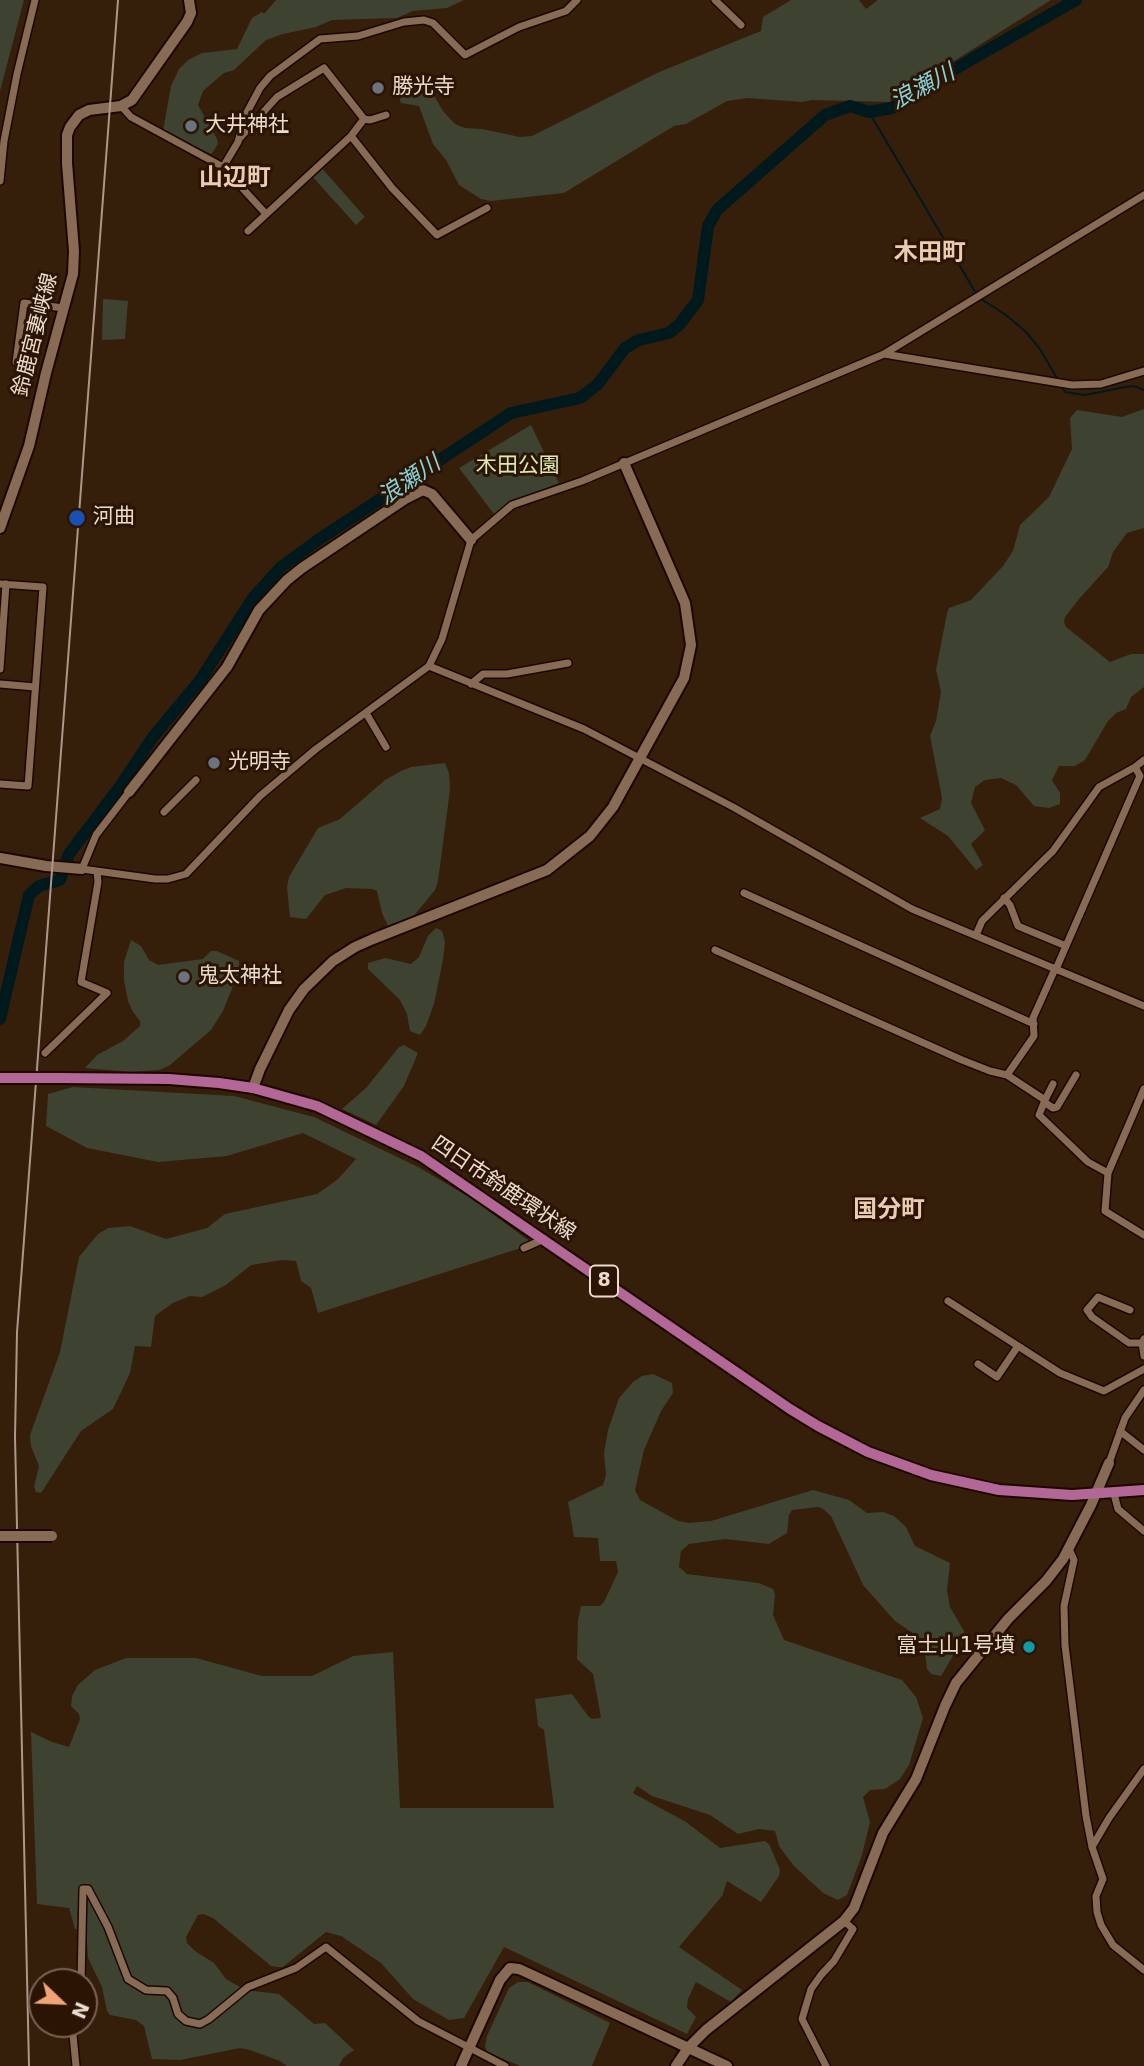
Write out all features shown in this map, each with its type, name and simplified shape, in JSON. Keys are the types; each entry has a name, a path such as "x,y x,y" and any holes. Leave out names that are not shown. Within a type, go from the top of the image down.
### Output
{"main road":[{"name":"四日市鈴鹿環状線","path":"0,1078 169,1079 219,1083 253,1088 317,1106 421,1156 790,1409 868,1452 931,1475 981,1487 1037,1494 1114,1494 1144,1490"}],"street":[{"path":"0,181 4,141 35,0"},
{"path":"190,0 190,16 173,45 132,100 121,106 131,117 223,167 266,214"},
{"path":"238,142 245,116 260,88 270,76 320,38 358,36 404,22 424,20 433,23 465,55 519,27 566,10 577,0"},
{"path":"715,0 741,25"},
{"path":"223,167 238,142 277,97 324,68 364,119 386,115"},
{"name":"鈴鹿宮妻峡線","path":"0,528 29,446 73,274 67,135 72,122 84,112 121,106"},
{"path":"248,230 351,136 364,119"},
{"path":"351,136 392,188 437,235 488,208"},
{"path":"0,858 154,879 186,874 254,801 309,755 429,666 442,639 471,540 512,505 582,481 884,354 1144,195"},
{"path":"16,362 24,303 64,308"},
{"path":"884,354 1061,384 1101,384 1144,371"},
{"path":"253,1088 263,1061 289,1010 324,968 355,947 519,883 563,859 603,822 684,678 691,645 685,603 624,463"},
{"path":"82,869 96,835 227,667 259,610 287,580 405,499 423,490 432,494 471,540"},
{"path":"0,669 3,584 43,587 28,786 0,784"},
{"path":"471,684 483,674 507,674 568,663"},
{"path":"429,666 584,729 767,826 912,909 1144,1006"},
{"path":"0,684 35,687"},
{"path":"366,713 386,747"},
{"path":"976,935 982,921 1053,851 1099,787 1144,760"},
{"path":"1007,1075 1034,1035 1032,1018 1140,776 1135,767"},
{"path":"164,812 197,780"},
{"path":"45,1053 107,993 81,982 98,881 97,871"},
{"path":"744,893 1034,1024"},
{"path":"1004,898 1010,905 1013,919 1018,926 1066,946"},
{"path":"715,950 962,1060 1007,1075 1053,1108 1057,1107 1076,1075"},
{"path":"1054,1084 1039,1115 1088,1162 1108,1174"},
{"path":"1144,1089 1108,1174 1105,1212 1144,1235"},
{"path":"524,1248 544,1239"},
{"path":"1130,1310 1098,1297 1087,1310 1092,1317 1129,1343 1143,1341 1144,1356"},
{"path":"948,1301 1060,1373 1104,1391 1144,1369"},
{"path":"978,1364 997,1377 1018,1346"},
{"path":"676,2066 688,2048 706,2030 844,1921 854,1908 883,1833 916,1779 944,1706 956,1683 1008,1619 1046,1581 1069,1549 1096,1494 1125,1418 1144,1390"},
{"path":"1119,1432 1144,1450"},
{"path":"1114,1494 1118,1509 1144,1531"},
{"path":"0,1535 52,1536"},
{"path":"1069,1549 1074,1560 1064,1606 1065,1645 1076,1752 1091,1847 1103,1878 1096,1896 1101,1925 1113,1945 1144,1970"},
{"path":"1091,1847 1144,1769"},
{"path":"81,1968 83,1889 88,1889 108,1927 128,1979 146,1990 167,1991 173,1998 178,2014 186,2021 200,2024 243,1990 296,1968 326,1947 418,2021 505,2066"},
{"path":"826,2066 802,2019 811,1989 834,1961 853,1929 844,1921"},
{"path":"461,2066 500,1980 510,1968 530,1973 727,2066"},
{"path":"73,2038 76,2066"}],"green space":[{"path":"0,0 24,0 0,91"},
{"path":"276,0 464,0 447,8 413,11 397,18 332,20 266,40 234,70 224,73 203,91 198,105 218,144 211,154 163,131 171,86 179,69 188,60 202,53 237,49 252,18 262,12 264,14"},
{"path":"791,0 859,0 866,9 878,0 1051,0 889,102 802,102 748,98 727,101 686,124 674,126 564,193 491,201 481,199 459,185 446,160 433,144 419,106 401,103 396,87 418,73 455,124 520,137 532,136 659,72 761,31 763,17"},
{"path":"320,166 365,217 356,225 310,174"},
{"path":"103,299 128,301 125,339 102,340"},
{"path":"1144,409 1144,528 1127,533 1113,552 1108,567 1079,599 1064,622 1066,627 1110,662 1131,654 1144,654 1144,687 1131,697 1126,709 1116,713 1108,721 1085,760 1075,766 1059,766 1052,780 1060,793 1060,804 1049,808 1034,806 1016,785 1001,778 985,780 975,787 971,803 985,830 971,844 983,865 976,870 948,836 920,818 940,809 942,798 930,736 936,721 941,692 936,670 947,613 949,608 971,600 1003,566 1013,551 1020,525 1049,497 1072,449 1070,418 1077,410 1122,417"},
{"name":"木田公園","path":"531,425 559,483 510,503 494,514 459,468"},
{"path":"445,763 449,773 450,790 438,881 435,890 413,917 394,930 389,928 377,891 346,888 325,895 306,919 290,917 287,887 289,877 318,828 340,819 385,780 401,771 411,767"},
{"path":"436,928 442,931 445,942 443,960 434,1004 420,1035 410,1031 407,1014 400,1000 368,969 368,963 385,958 411,964 419,957 428,936"},
{"path":"131,940 141,946 149,960 158,965 203,959 211,951 217,951 239,961 239,971 223,1011 211,1030 170,1065 160,1070 130,1072 85,1068 97,1055 123,1041 140,1026 140,1021 128,1001 124,980 124,962"},
{"path":"404,1045 418,1053 404,1086 376,1125 342,1109 366,1088 399,1047"},
{"path":"73,1087 234,1096 314,1117 418,1167 471,1198 528,1240 527,1246 318,1313 311,1288 301,1281 296,1261 282,1260 251,1265 226,1285 202,1297 190,1296 173,1303 155,1316 151,1347 135,1346 130,1373 113,1409 81,1431 41,1493 36,1492 34,1487 39,1466 31,1446 30,1435 60,1352 79,1257 98,1234 108,1228 130,1226 166,1239 207,1228 225,1214 317,1194 337,1180 356,1159 303,1133 227,1156 158,1162 87,1148 46,1126 48,1094"},
{"path":"653,1374 672,1383 673,1393 661,1411 644,1450 635,1490 640,1500 678,1521 689,1523 711,1521 813,1490 849,1500 867,1513 883,1512 894,1516 906,1527 915,1546 950,1563 947,1590 950,1607 964,1631 964,1637 941,1676 931,1674 927,1669 924,1646 917,1636 895,1621 863,1585 831,1516 823,1509 818,1507 792,1510 787,1533 769,1544 725,1539 689,1544 681,1551 679,1567 687,1574 759,1583 773,1589 773,1615 784,1640 902,1680 916,1697 923,1718 909,1765 900,1779 885,1789 870,1790 863,1797 870,1822 862,1855 847,1895 838,1900 823,1893 794,1866 779,1846 775,1831 759,1829 738,1834 710,1815 652,1796 637,1786 633,1793 686,1822 720,1848 765,1841 769,1844 780,1870 779,1876 761,1902 727,1881 722,1896 679,1947 742,1990 731,2002 696,1982 687,2008 696,2017 687,2034 504,1947 464,2018 449,2020 413,1999 381,1963 341,1936 326,1932 283,1967 277,1967 271,1966 213,1918 203,1914 198,1915 186,1937 187,1943 214,1963 226,1979 245,1990 279,1994 314,2024 325,2023 354,2050 343,2058 339,2066 287,2066 280,2061 240,2048 180,2060 152,2059 144,2026 136,2020 110,2015 107,2011 98,1979 98,1968 93,1968 88,1958 86,1930 75,1929 69,1908 37,1904 31,1732 69,1747 80,1719 71,1706 72,1696 78,1685 95,1670 126,1658 196,1658 262,1676 312,1676 353,1656 393,1652 400,1808 554,1808 544,1730 538,1726 535,1699 572,1694 588,1716 592,1719 601,1718 593,1674 577,1659 578,1620 581,1606 600,1606 604,1602 618,1572 616,1561 600,1561 598,1538 574,1537 568,1502 603,1485 608,1430 619,1398 642,1376"},
{"path":"518,1982 528,1982 610,2023 592,2066 520,2066 487,2052 487,2036 509,1988"}],"waterway":[{"name":"浪瀬川","path":"0,1019 29,895 39,886 60,880 69,854 153,737 201,679 253,598 281,567 511,413 580,398 598,384 625,348 639,340 669,333 679,325 698,300 708,226 717,210 825,115 850,106 869,112 892,108 1076,0"},
{"path":"869,112 977,295"},
{"path":"981,299 1026,332 1040,349 1058,380"},
{"path":"1060,385 1065,392 1085,395 1134,386 1144,390"}],"railway":[{"path":"29,2066 15,1437 17,1332 118,0"}],"place":[{"name":"勝光寺","path":"378,88"},
{"name":"大井神社","path":"191,126"},
{"name":"河曲","path":"77,518"},
{"name":"光明寺","path":"214,763"},
{"name":"鬼太神社","path":"184,977"},
{"name":"富士山1号墳","path":"1029,1647"}],"district":[{"name":"山辺町","path":"235,179"},
{"name":"木田町","path":"930,254"},
{"name":"国分町","path":"889,1211"}]}
